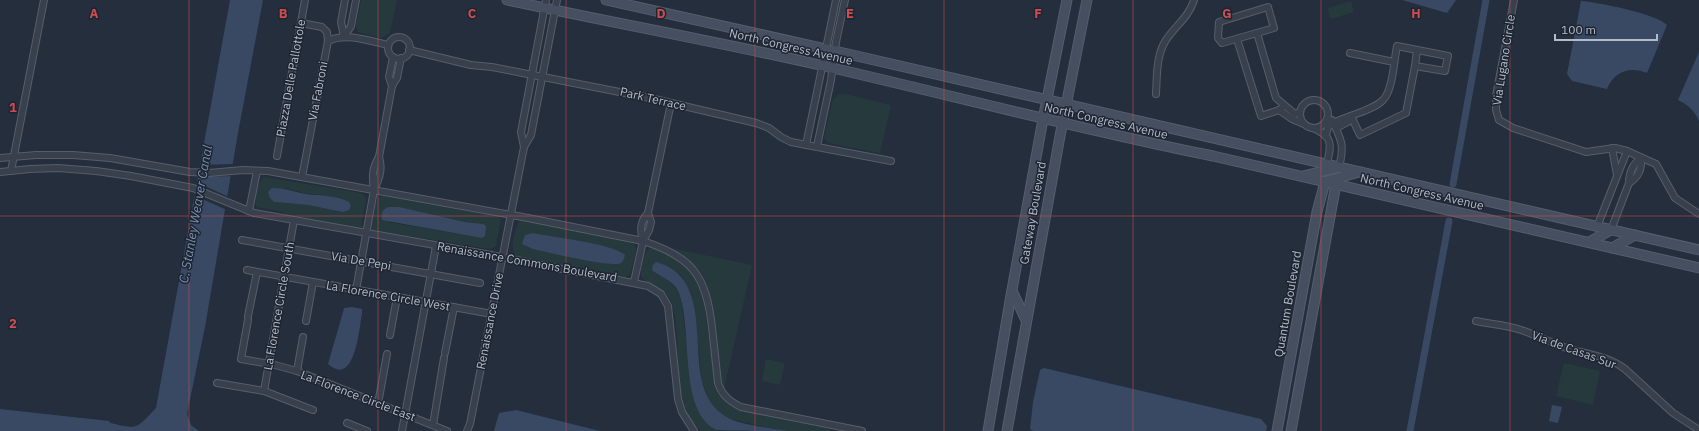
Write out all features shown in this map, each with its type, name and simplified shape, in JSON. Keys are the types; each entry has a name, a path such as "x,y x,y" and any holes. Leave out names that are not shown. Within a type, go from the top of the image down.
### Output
{"main road":[{"name":"North Congress Avenue","path":"507,0 545,4 555,10 710,40 1043,119 1302,176 1699,268"},
{"name":"North Congress Avenue","path":"606,0 835,51 1699,250"},
{"name":"Gateway Boulevard","path":"988,431 1043,119 1067,0"},
{"name":"Gateway Boulevard","path":"1007,431 1062,123 1087,0"},
{"path":"1302,176 1339,167"},
{"path":"1325,182 1360,172"},
{"name":"Quantum Boulevard","path":"1277,431 1317,212 1325,182"},
{"name":"Quantum Boulevard","path":"1290,431 1336,184"},
{"path":"1589,242 1611,230"},
{"path":"1612,248 1635,235"},
{"path":"1012,292 1026,320"}],"street":[{"path":"11,171 44,0"},
{"name":"Piazza Delle Pallottole","path":"277,156 305,0"},
{"path":"344,0 341,22 344,37"},
{"path":"344,37 351,26 356,0"},
{"name":"Renaissance Drive","path":"466,431 470,424 524,147 531,135 557,0"},
{"path":"806,145 836,0"},
{"path":"817,146 845,0"},
{"path":"1156,94 1158,67 1162,49 1166,40 1186,17 1194,0"},
{"name":"Via Lugano Circle","path":"1514,0 1496,96 1496,110 1499,120 1513,128 1586,152 1612,148 1628,151 1656,164 1675,198 1699,214"},
{"name":"Renaissance Drive","path":"524,147 521,132 545,4"},
{"path":"1268,7 1274,28 1237,39 1222,43 1218,38 1219,22 1268,7"},
{"path":"301,23 322,27 327,32 328,41 333,38 344,37 388,45"},
{"path":"1257,33 1276,98 1281,108 1292,119 1326,135"},
{"path":"400,37 406,40 409,50 406,55 401,58 393,57 389,52 388,45 394,38 400,37"},
{"path":"1237,39 1261,116 1281,108 1295,114 1300,112"},
{"name":"Via Fabroni","path":"302,177 328,41"},
{"path":"1327,164 1331,147 1326,135 1328,127 1348,122 1351,116 1379,103 1386,96 1397,46 1448,56 1445,71 1415,66"},
{"name":"Park Terrace","path":"409,50 471,65 614,90 671,103 762,124 785,139 806,145 891,161"},
{"path":"1351,116 1360,135 1406,113 1417,50"},
{"path":"1350,53 1394,62"},
{"path":"392,86 389,77 393,57"},
{"path":"356,290 374,190 382,165 379,157 392,86 397,78 401,58"},
{"path":"1305,125 1300,117 1300,112 1304,104 1311,100 1320,101 1324,104 1343,148 1339,167"},
{"path":"634,282 643,241 649,230 651,222 648,213 671,103"},
{"path":"1313,128 1324,123 1328,116 1328,111"},
{"path":"1597,227 1618,178 1612,148"},
{"path":"1617,175 1628,151"},
{"path":"0,158 73,155 134,162 190,172 209,173 243,170 268,171 511,215 643,241 656,245 676,256 692,268 701,281 709,303 718,383 720,389 727,398 741,407 843,429 862,431"},
{"path":"1611,230 1629,183 1636,179 1642,165 1641,158"},
{"path":"131,176 134,162"},
{"name":"Renaissance Commons Boulevard","path":"0,172 46,168 71,169 131,176 187,186 250,211 365,236 436,246 634,282 648,286 657,291 668,306 678,398 682,412 691,430"},
{"path":"250,211 257,171"},
{"name":"La Florence Circle South","path":"264,392 294,220"},
{"name":"Via De Pepi","path":"242,240 480,283"},
{"path":"402,431 436,246"},
{"name":"La Florence Circle West","path":"247,270 492,314"},
{"name":"La Florence Circle East","path":"257,272 241,359 268,363 297,372 447,431"},
{"path":"306,321 312,282"},
{"path":"390,335 397,297"},
{"path":"433,425 454,307"},
{"name":"Via de Casas Sur","path":"1476,321 1519,329 1573,350 1606,358 1625,369 1673,413 1699,430"},
{"path":"297,372 303,336"},
{"path":"378,404 387,354"},
{"path":"217,383 264,392 313,410"},
{"path":"347,423 367,431"}],"green space":[{"path":"361,0 397,0 390,33 381,38 358,32 356,25"},
{"path":"1351,1 1354,12 1331,19 1327,8"},
{"path":"845,94 891,105 880,153 828,143 824,138 833,99 838,95"},
{"path":"264,177 360,193 364,195 366,200 361,225 363,226 360,228 286,215 283,212 257,207 256,196","holes":["285,188 304,193 342,198 349,210 343,212 308,205 274,202 270,198"]},
{"path":"383,196 498,217 501,219 496,246 490,249 373,230 371,228 376,201 379,197","holes":["387,222 464,222 483,224 482,238"]},
{"path":"523,221 632,243 636,250 631,272 625,277 515,256 513,255 513,242 519,223 518,222","holes":["533,233 621,251 624,260 621,263 610,264 533,249 525,235"]},
{"path":"652,248 679,261 688,269 695,279 700,291 706,316 715,387 718,394 726,403 741,411 833,431 787,431 764,427 725,417 715,409 708,400 702,381 692,294 681,275 660,263 654,272 674,287 681,301 695,405 704,420 719,431 701,431 691,419 684,404 680,388 677,336 672,304 661,289 644,280 641,276 644,255 649,249"},
{"path":"671,248 752,265 724,389 721,375 714,310 710,294 698,269"},
{"path":"766,359 785,363 780,385 762,381"},
{"path":"1564,363 1600,371 1593,405 1556,396"}],"water":[{"name":"C. Stanley Weaver Canal","path":"230,0 263,0 238,133 205,327 187,414 191,425 199,431 0,431 0,409 109,421 110,423 132,427 140,424 156,408"},
{"path":"1402,0 1456,0 1447,13"},
{"path":"1581,1 1613,6 1640,13 1661,21 1667,25 1647,73 1629,70 1618,74 1607,89 1572,81 1567,74"},
{"path":"1699,52 1699,121 1690,108 1678,100"},
{"path":"272,188 339,198 349,202 351,206 349,210 343,212 308,205 274,202 270,198 268,192"},
{"path":"389,207 399,207 464,222 483,224 486,226 485,236 482,238 382,220 382,212"},
{"path":"533,233 609,247 625,255 621,263 615,264 579,259 533,249 522,244 525,235"},
{"path":"656,262 677,273 689,290 695,311 702,381 710,401 725,416 738,422 787,431 717,430 704,421 696,406 691,388 683,307 676,287 652,270 653,265"},
{"path":"352,307 362,309 357,342 350,363 344,368 337,369 328,364 344,308"},
{"path":"1044,368 1261,419 1267,426 1266,431 1033,431 1030,429 1033,402 1040,370"},
{"path":"1552,405 1562,407 1558,423 1549,421"},
{"path":"516,410 600,431 494,431 499,413"}],"pier":[{"path":"235,164 233,176 196,177 198,165"},
{"path":"195,183 229,197 227,210 193,195"}],"waterway":[{"path":"1453,184 1486,0"},
{"path":"1410,431 1449,221"}]}
